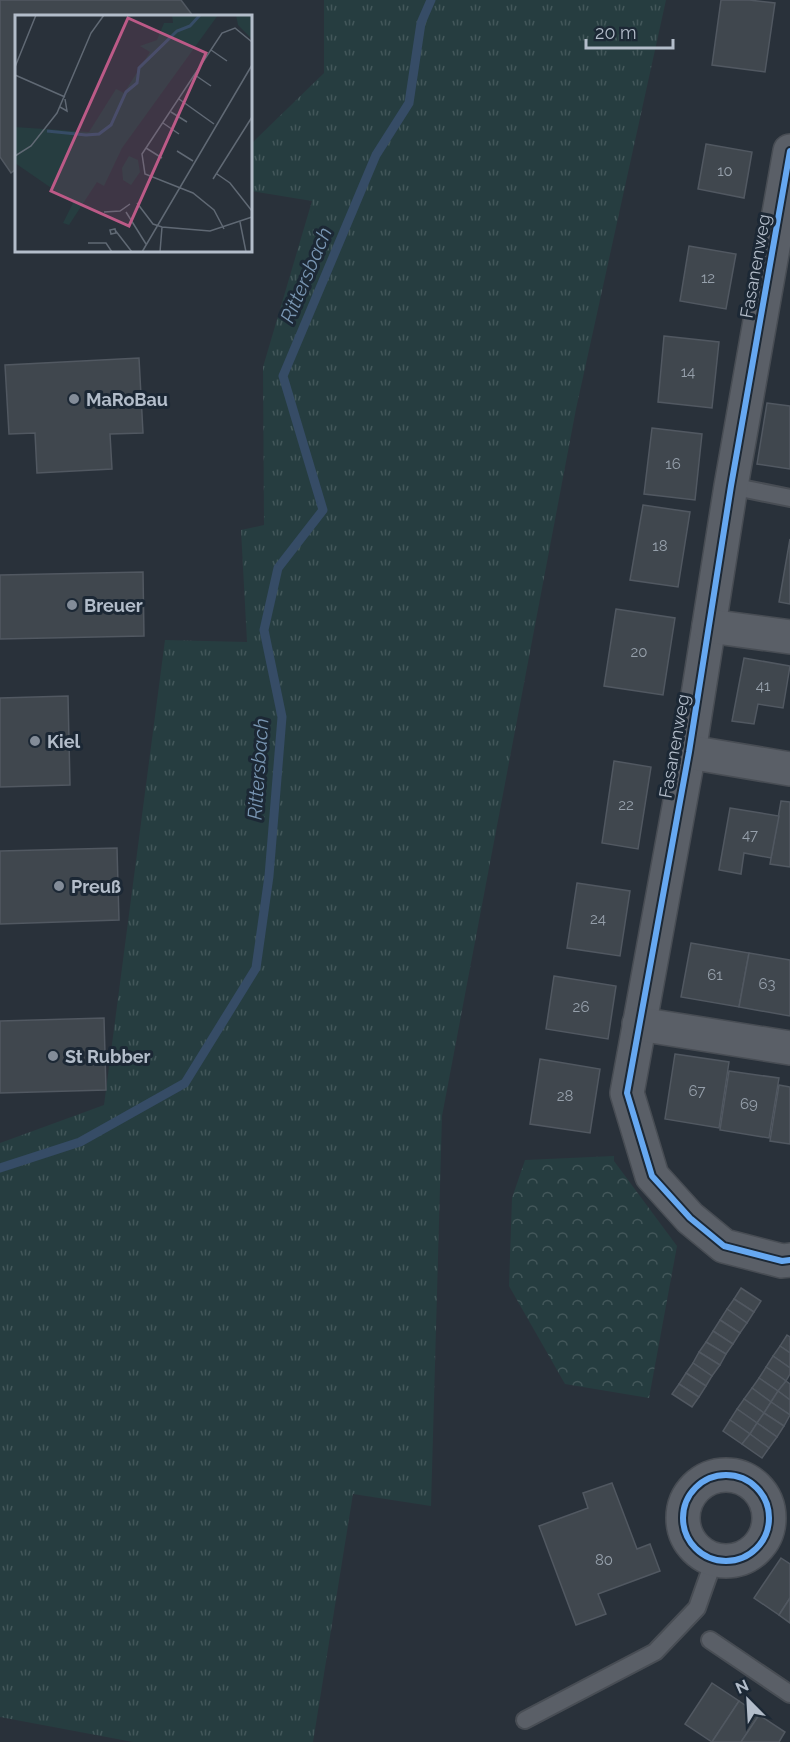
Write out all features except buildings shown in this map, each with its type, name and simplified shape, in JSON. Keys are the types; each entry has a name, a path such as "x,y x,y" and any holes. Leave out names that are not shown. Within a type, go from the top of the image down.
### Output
{"street":[{"name":"Fasanenweg","path":"790,151 783,229 731,486 688,752 627,1093 652,1176 690,1218 724,1246 782,1261 790,1260"},
{"path":"709,626 790,638"},
{"name":"Fasanenweg","path":"688,752 790,769"},
{"path":"639,1024 790,1048"},
{"path":"718,1475 739,1476 753,1483 763,1494 769,1509 780,1525 747,1556 728,1561 714,1560 701,1554 690,1543 682,1520 684,1505 692,1490 704,1480 718,1475"}],"lane":[{"path":"731,486 790,498"},
{"path":"525,1720 655,1652 697,1608 714,1560"},
{"path":"710,1640 790,1694"}],"green space":[{"path":"324,0 666,0 576,409 442,1116 431,1506 353,1494 313,1742 133,1742 0,1717 0,1143 104,1105 165,640 247,642 241,530 264,525 263,367 312,201 252,191 252,143 324,73"},
{"path":"614,1156 614,1161 677,1246 649,1398 565,1384 509,1286 512,1198 525,1160"}],"waterway":[{"name":"Rittersbach","path":"0,1168 80,1142 185,1083 256,968 269,876 282,717 264,630 278,568 323,510 283,376 376,155 409,103 421,23 431,0"}],"cycle path":[{"path":"790,151 731,486 689,752 627,1093 652,1176 690,1218 724,1246 782,1261 790,1260"},
{"path":"726,1475 743,1478 757,1487 766,1501 769,1518 766,1535 757,1549 743,1558 726,1561 709,1558 695,1549 686,1535 683,1518 686,1501 695,1487 709,1478 726,1475"}],"place":[{"name":"MaRoBau","path":"74,399"},
{"name":"Breuer","path":"72,605"},
{"name":"Kiel","path":"35,741"},
{"name":"Preuß","path":"59,886"},
{"name":"St Rubber","path":"53,1056"}]}
